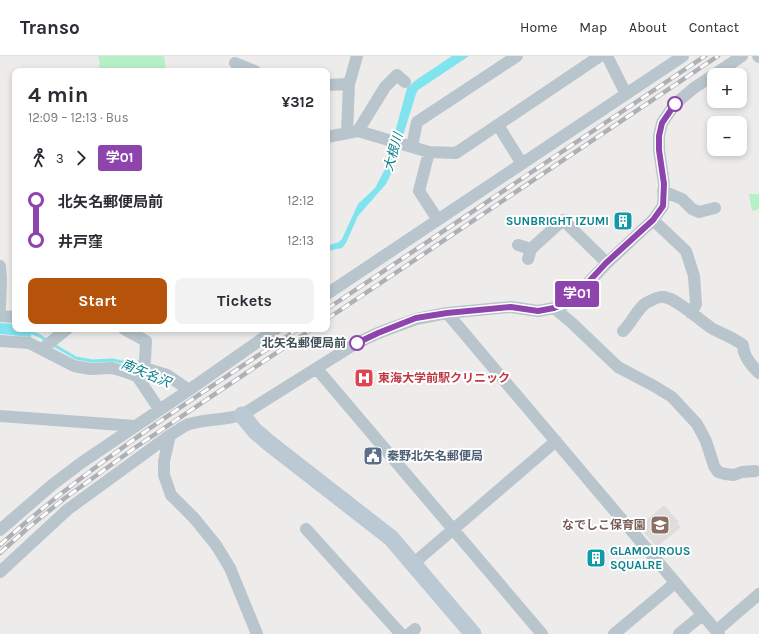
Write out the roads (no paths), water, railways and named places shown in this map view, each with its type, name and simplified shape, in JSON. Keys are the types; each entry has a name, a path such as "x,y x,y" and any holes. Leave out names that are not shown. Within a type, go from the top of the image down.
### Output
{"street":[{"path":"352,132 349,84 357,56"},
{"path":"409,145 417,122 517,56"},
{"path":"330,136 352,132 387,139 429,152 456,153 600,56"},
{"path":"606,56 626,94"},
{"path":"330,292 683,56"},
{"path":"0,572 67,510 170,435 188,424 211,420 230,419 242,415 355,344 378,333 416,318 447,313 511,307 538,311 554,308 570,302 606,263 653,220 663,206 664,184 659,150 659,136 662,123 675,104 694,88 742,56"},
{"path":"236,63 248,68"},
{"path":"352,132 385,87 397,75 405,82"},
{"path":"330,85 349,84"},
{"path":"498,125 522,164"},
{"path":"429,152 419,191 438,220"},
{"path":"663,191 682,199 692,209 700,212 715,208"},
{"path":"518,245 530,254 563,220 606,263"},
{"path":"653,220 686,251 694,276 696,304 691,313"},
{"path":"0,266 2,279 0,308"},
{"path":"623,331 645,304 656,298 664,297 680,305 714,329 734,338 743,345 743,350 747,358 759,372"},
{"path":"554,308 618,367 672,397 697,424 706,441 714,466 718,472 734,475 742,472 755,471"},
{"path":"447,313 717,632 759,594"},
{"path":"0,316 12,317"},
{"path":"42,349 63,332"},
{"path":"130,332 146,341 146,369 167,375 189,390"},
{"path":"0,530 52,485 159,409 189,390 272,332"},
{"path":"0,341 29,343 74,366 90,369 112,368 137,376 159,409"},
{"path":"317,369 542,634"},
{"path":"242,415 254,431 391,538 414,563 473,634"},
{"path":"0,416 135,426"},
{"path":"170,435 164,461 164,475 171,495 194,518 216,545 230,568 257,634"},
{"path":"414,563 556,441"},
{"path":"306,529 401,634"},
{"path":"622,632 675,583"},
{"path":"679,634 702,615"}],"water":[{"name":"大根川","path":"452,56 469,56 418,90 391,174 386,184 358,216 346,243 342,248 330,250 330,245 339,242 342,239 358,204 375,188 384,171 391,151 407,88 416,80"},
{"path":"0,323 12,324 12,332 32,332 31,337 0,334"}],"waterway":[{"name":"南矢名沢","path":"30,332 47,341"},
{"name":"南矢名沢","path":"52,344 76,358 92,361 113,360 126,363 149,374"}],"railway":[{"path":"330,307 705,56"},
{"path":"330,317 718,56"},
{"path":"0,545 71,486 107,459 294,332"},
{"path":"0,553 65,498 136,447 308,332"}],"place":[{"name":"SUNBRIGHT IZUMI","path":"623,221"},
{"name":"北矢名郵便局前","path":"357,343"},
{"name":"東海大学前駅クリニック","path":"364,378"},
{"name":"秦野北矢名郵便局","path":"373,456"},
{"name":"なでしこ保育園","path":"660,525"},
{"name":"GLAMOUROUS SQUALRE","path":"596,558"}]}
